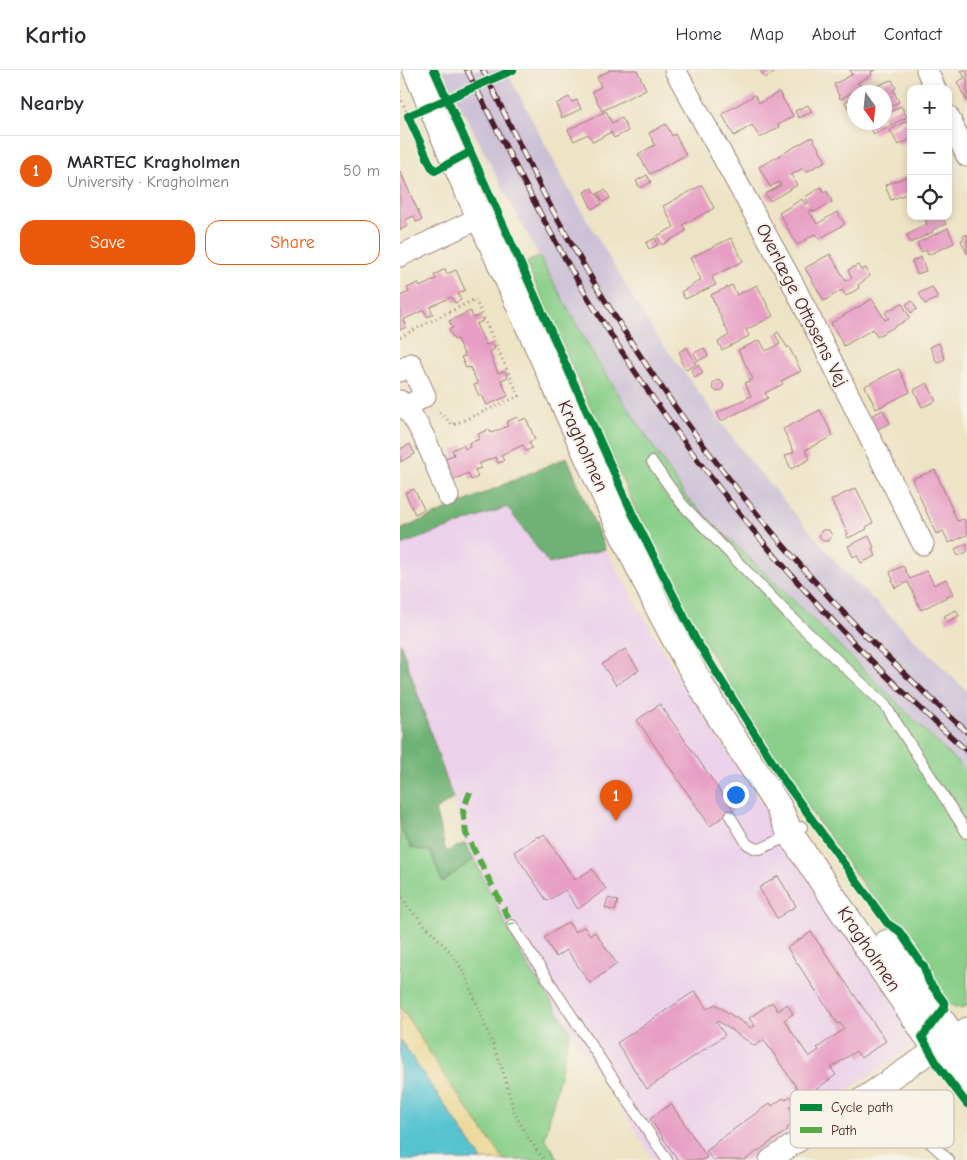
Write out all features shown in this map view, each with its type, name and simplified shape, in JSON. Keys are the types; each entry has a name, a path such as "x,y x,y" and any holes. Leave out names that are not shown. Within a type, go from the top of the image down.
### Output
{"street":[{"name":"Kragholmen","path":"416,70 454,160 613,513 682,654 714,708 778,806 956,1043 967,1088"},
{"name":"Overlæge Ottosens Vej","path":"675,70 792,282 923,544"},
{"path":"927,70 934,85"},
{"path":"952,124 967,156"},
{"path":"400,256 481,217"},
{"path":"400,371 412,364 425,396 403,404 422,434 448,496"},
{"path":"877,1089 956,1043"},
{"path":"770,1160 790,1147"}],"lane":[{"path":"652,462 682,504 787,613 885,705 967,833"},
{"path":"730,816 747,844 754,848 760,849 796,831"},
{"path":"512,926 667,1160"},
{"path":"936,1148 949,1160"}],"path":[{"path":"400,97 431,166"},
{"path":"400,337 475,299 519,396 453,425 425,396"},
{"path":"400,893 407,906 454,956 465,975 502,1068 514,1112 530,1141 544,1160"}],"shaded area":[{"path":"442,70 506,70 566,184 651,328 746,456 841,568 967,691 967,772 686,497 594,356 514,210"},
{"path":"508,507 549,564 605,549 681,682 903,1018 913,1045 847,1090 790,1090 790,1133 753,1160 654,1160 520,953 465,843 453,799 400,642 400,545"}],"green space":[{"path":"539,256 594,356 686,497 967,772 967,1006 959,1008 948,1004 933,980 930,963 903,926 887,918 788,780 701,637 674,588 637,513 526,263"},
{"path":"567,457 605,549 549,564 507,507 400,545 400,530"},
{"path":"400,642 453,799 435,810 446,852 465,843 474,859 442,882 431,852 412,848 400,829"},
{"path":"400,829 412,848 431,852 442,882 474,859 520,953 570,1031 545,1138 558,1160 504,1160 447,1080 400,1006"}],"sand":[{"path":"400,1006 447,1080 504,1160 482,1160 400,1040"}],"water":[{"path":"400,1040 482,1160 400,1160"}],"building":[{"path":"608,70 637,70 646,89 602,111 592,91 601,87 597,77"},
{"path":"760,70 772,70 774,73 765,78"},
{"path":"850,70 875,70 871,72 872,75 858,82 860,85 847,85 847,95 840,99 834,84 852,75"},
{"path":"961,70 967,70 967,102 957,82 965,78"},
{"path":"892,80 896,88 893,90 899,102 892,105 892,85 880,85"},
{"path":"779,92 793,116 760,138 752,125 734,136 722,114 755,95 759,103"},
{"path":"569,97 572,102 577,100 581,109 562,118 556,104"},
{"path":"808,105 812,112 799,118 795,111"},
{"path":"901,106 907,117 892,125 892,111"},
{"path":"606,111 612,123 622,118 628,131 614,138 611,132 593,142 588,134 574,141 568,130"},
{"path":"907,121 907,141 898,145 890,130"},
{"path":"666,124 672,136 675,134 686,155 650,174 638,154 655,145 649,133"},
{"path":"872,130 882,130 874,134"},
{"path":"812,137 826,161 806,172 803,168 791,175 797,185 770,201 765,194 781,185 779,182 770,187 759,167"},
{"path":"400,171 422,220 416,222 414,216 405,220 408,226 400,230"},
{"path":"647,175 651,182 640,188 636,181"},
{"path":"907,177 907,194 891,200 885,185"},
{"path":"702,185 714,208 683,225 686,231 662,245 657,236 674,227 663,206"},
{"path":"821,187 824,193 827,191 832,202 814,212 812,210 809,211 817,224 837,212 845,224 819,239 815,234 797,245 779,213 802,199 806,205 808,203 805,197"},
{"path":"592,188 602,204 592,209 584,192"},
{"path":"605,190 610,198 603,202 598,193"},
{"path":"926,220 944,220 946,224 910,243 907,235 927,224"},
{"path":"948,228 954,243 928,255 926,250 921,252 917,243"},
{"path":"967,234 967,254 961,240"},
{"path":"655,238 658,245 649,249 646,243"},
{"path":"731,238 743,261 712,277 716,285 685,299 681,292 701,280 690,258"},
{"path":"830,254 846,281 852,278 848,270 858,265 861,270 866,268 870,276 858,285 859,288 846,296 842,290 824,301 805,268"},
{"path":"921,257 926,271 917,274 912,261"},
{"path":"445,269 447,274 456,270 465,290 458,294 461,300 455,303 451,297 430,307 433,314 427,317 424,310 403,320 406,327 400,330 400,296 409,292 407,288 418,283 420,287 436,279 434,275"},
{"path":"732,285 737,295 757,285 773,316 746,330 749,336 722,350 718,342 729,335 711,295"},
{"path":"932,287 938,298 925,304 919,293"},
{"path":"872,299 885,320 889,318 885,313 902,303 910,318 877,337 873,329 844,346 831,323"},
{"path":"912,301 917,309 911,313 906,304"},
{"path":"471,311 473,318 480,315 483,321 476,324 486,345 492,343 495,349 489,352 498,373 505,371 508,377 501,380 508,396 487,405 482,395 479,396 474,385 478,384 470,367 466,368 461,357 465,356 457,339 454,340 449,329 453,328 449,321"},
{"path":"778,332 787,347 789,347 801,371 781,381 783,384 765,393 768,398 721,421 717,413 751,396 745,383 753,379 738,350 760,340 766,351 780,344 775,334"},
{"path":"939,343 945,359 937,363 930,347"},
{"path":"687,347 696,364 686,370 680,360 682,358 679,352"},
{"path":"704,348 708,356 698,361 694,353"},
{"path":"698,365 703,373 695,378 691,370"},
{"path":"899,369 910,392 876,409 865,386"},
{"path":"718,380 724,386 718,392 712,386"},
{"path":"927,383 936,401 922,407 914,390"},
{"path":"820,410 833,436 805,450 810,459 791,469 785,456 794,452 783,429"},
{"path":"883,410 890,423 876,430 869,417"},
{"path":"517,417 519,421 526,418 535,439 529,442 532,448 526,451 523,445 501,455 504,461 498,463 495,457 479,464 481,468 475,470 478,477 471,480 468,473 452,481 442,459 454,455 452,450 463,445 465,449 470,447 469,443 480,439 478,434 489,429 491,433 508,426 506,422"},
{"path":"410,444 415,454 400,462 400,449"},
{"path":"935,470 957,521 964,519 967,531 967,535 949,543 943,531 936,534 912,479"},
{"path":"856,488 873,523 866,527 867,529 848,538 846,535 848,534 831,500"},
{"path":"414,489 424,509 415,514 405,493"},
{"path":"822,530 829,530 832,535 829,541 823,541 819,536"},
{"path":"869,536 876,556 861,563 857,555 853,557 848,546"},
{"path":"967,543 967,552 958,556 955,549"},
{"path":"903,566 910,579 927,571 934,585 946,579 953,594 921,610 908,582 895,588 890,572"},
{"path":"956,610 959,616 947,622 944,616"},
{"path":"625,649 639,670 616,685 602,664"},
{"path":"660,704 733,810 710,826 637,720"},
{"path":"544,834 575,880 592,869 606,889 578,909 565,890 547,901 514,852"},
{"path":"778,876 796,906 777,918 759,888"},
{"path":"608,898 618,901 615,911 605,908"},
{"path":"568,922 575,932 584,927 590,935 595,932 617,964 590,983 567,950 556,957 544,938"},
{"path":"811,932 886,1041 861,1058 856,1051 831,1068 836,1075 815,1090 798,1090 764,1040 755,1046 718,1021 716,1022 725,1035 647,1089 617,1043 695,991 707,1009 715,1004 751,1028 755,1026 749,1018 772,1002 778,1011 787,1004 793,1014 784,1020 809,1057 819,1050 817,1048 844,1029 840,1023 838,1024 787,948"},
{"path":"790,1096 790,1126 787,1128 788,1130 745,1160 713,1160 706,1151 770,1103 772,1106 783,1098 785,1100"},
{"path":"671,1104 707,1157 702,1160 678,1160 650,1119"}],"railway":[{"path":"467,70 576,278 617,344 705,470 753,530 855,644 910,699 967,751"},
{"path":"483,70 545,196 575,251 607,305 676,408 742,495 812,579 875,645 967,732"}],"marked path":[{"path":"470,792 463,810 466,834 512,925"}],"cycle path":[{"path":"434,70 633,515 696,640 785,782 887,923 899,931 924,967 929,982 944,1002 945,1007 922,1037 939,1067 967,1104"},
{"path":"470,152 435,171 408,116 513,70"}],"place":[{"name":"MARTEC Kragholmen","path":"616,821"}]}
